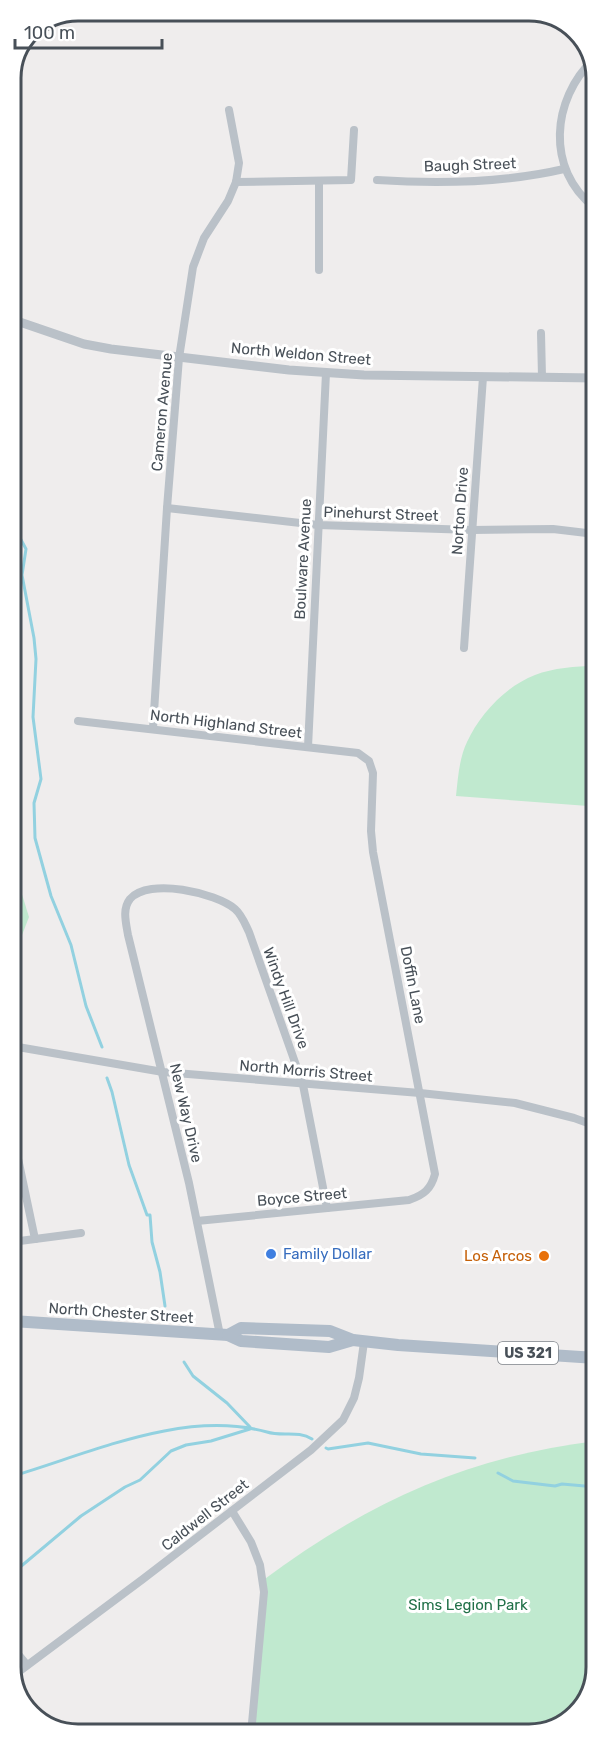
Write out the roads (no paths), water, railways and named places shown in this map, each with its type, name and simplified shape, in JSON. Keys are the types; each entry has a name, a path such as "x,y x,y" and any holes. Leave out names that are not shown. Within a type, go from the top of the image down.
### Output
{"main road":[{"name":"North Chester Street","path":"21,1322 224,1335 241,1341 329,1347 358,1341 586,1357"}],"street":[{"path":"585,68 579,75 563,107 560,148 564,169 586,200"},
{"name":"Cameron Avenue","path":"153,728 179,358 193,267 204,238 228,201 236,182 239,163 229,110"},
{"path":"236,182 351,180 354,130"},
{"name":"Baugh Street","path":"376,180 400,182 520,177 564,169"},
{"path":"319,181 319,270"},
{"name":"North Weldon Street","path":"21,322 84,344 111,349 326,373 586,378"},
{"path":"541,333 542,377"},
{"name":"Boulware Avenue","path":"308,747 326,373"},
{"name":"Norton Drive","path":"464,648 483,377"},
{"name":"Pinehurst Street","path":"167,508 318,525 472,530 553,529 586,533"},
{"name":"North Highland Street","path":"78,721 358,753 369,761"},
{"name":"Doffin Lane","path":"369,761 373,773 371,821 373,852 435,1174 432,1186 422,1196 409,1200"},
{"name":"Windy Hill Drive","path":"130,900 139,893 173,888 205,895 234,908 241,916 303,1084 327,1208"},
{"name":"New Way Drive","path":"130,900 124,913 128,935 163,1072 224,1335"},
{"name":"North Morris Street","path":"21,1048 163,1072 515,1103 586,1123"},
{"path":"21,1173 35,1239"},
{"name":"Boyce Street","path":"197,1221 409,1200"},
{"path":"21,1241 81,1233"},
{"name":"Caldwell Street","path":"21,1670 311,1450 343,1420 354,1398 359,1378 358,1341"},
{"path":"232,1511 251,1542 260,1565 264,1592 252,1724"},
{"path":"21,1658 27,1665"}],"waterway":[{"path":"21,540 26,549 22,575 36,659 33,717 41,779 34,803 35,838 51,896 71,945 86,1006 102,1047"},
{"path":"107,1078 129,1165 147,1215 150,1215 152,1242 160,1272 165,1306"},
{"path":"184,1362 193,1376 227,1403 250,1427"},
{"path":"21,1473 138,1437 203,1426 235,1426 307,1436 312,1439"},
{"path":"21,1566 81,1516 125,1487 140,1480 171,1451 250,1429"},
{"path":"326,1448 368,1443 421,1454 475,1458"},
{"path":"498,1473 513,1481 555,1486 562,1484 586,1486"}],"place":[{"name":"Family Dollar","path":"271,1254"},
{"name":"Los Arcos","path":"544,1256"}],"park label":[{"name":"Sims Legion Park","path":"468,1605"}]}
